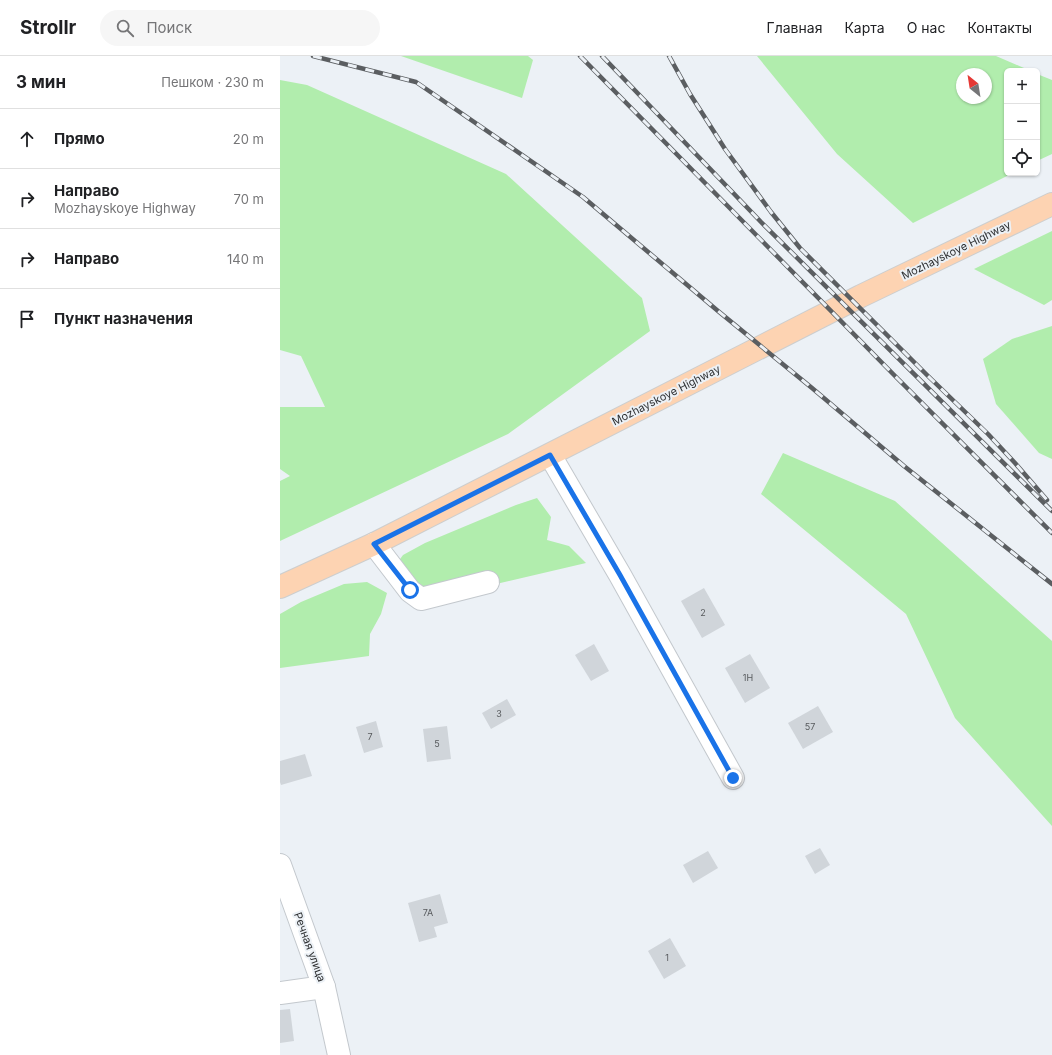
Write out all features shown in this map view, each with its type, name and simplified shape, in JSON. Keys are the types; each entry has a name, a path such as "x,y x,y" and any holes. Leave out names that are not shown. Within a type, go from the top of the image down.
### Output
{"main road":[{"name":"Mozhayskoye Highway","path":"280,587 374,544 861,296 1052,204"}],"street":[{"path":"550,455 620,575 733,778"},
{"path":"374,544 410,590 421,599 488,582"},
{"name":"Речная улица","path":"280,865 324,987 280,993"},
{"path":"324,987 339,1055"}],"green space":[{"path":"401,56 528,56 533,60 522,98"},
{"path":"757,56 996,56 1024,68 1004,68 1004,176 1007,176 913,223 837,154"},
{"path":"1040,75 1052,80 1052,154 1040,160"},
{"path":"280,80 307,85 506,174 642,298 650,331 508,434 280,541 280,481 290,476 280,469 280,407 325,407 301,356 280,350"},
{"path":"1052,231 1052,300 1044,305 974,269"},
{"path":"1052,326 1052,459 1039,453 996,404 983,359 1012,339"},
{"path":"783,453 895,501 1052,641 1052,826 955,718 906,614 761,494"},
{"path":"537,498 551,517 547,540 569,546 586,563 436,598 390,573 403,555 425,543 516,505"},
{"path":"367,582 387,593 381,614 370,634 369,656 280,668 280,614 301,602 344,584"}],"building":[{"path":"704,588 725,625 702,638 681,601"},
{"path":"594,644 609,671 591,681 575,655"},
{"path":"750,654 770,688 745,703 725,668"},
{"path":"507,699 516,715 491,729 482,713"},
{"path":"818,706 833,732 803,749 788,723"},
{"path":"376,721 383,747 364,753 356,727"},
{"path":"447,726 451,759 427,762 423,729"},
{"path":"305,754 312,776 281,785 280,761"},
{"path":"820,848 830,865 815,874 805,856"},
{"path":"708,851 718,868 693,883 683,865"},
{"path":"440,894 448,923 434,927 437,937 419,942 408,903"},
{"path":"670,938 686,966 664,979 648,951"},
{"path":"290,1009 294,1041 280,1043 280,1010"}],"railway":[{"path":"313,56 416,82 583,197 904,466 1052,584"},
{"path":"580,56 1052,533"},
{"path":"602,56 761,222 1052,511"},
{"path":"669,56 690,94 725,149 771,212 800,248 988,434 1047,500"}],"route":[{"path":"410,590 374,544 550,455 620,575 733,778"}]}
